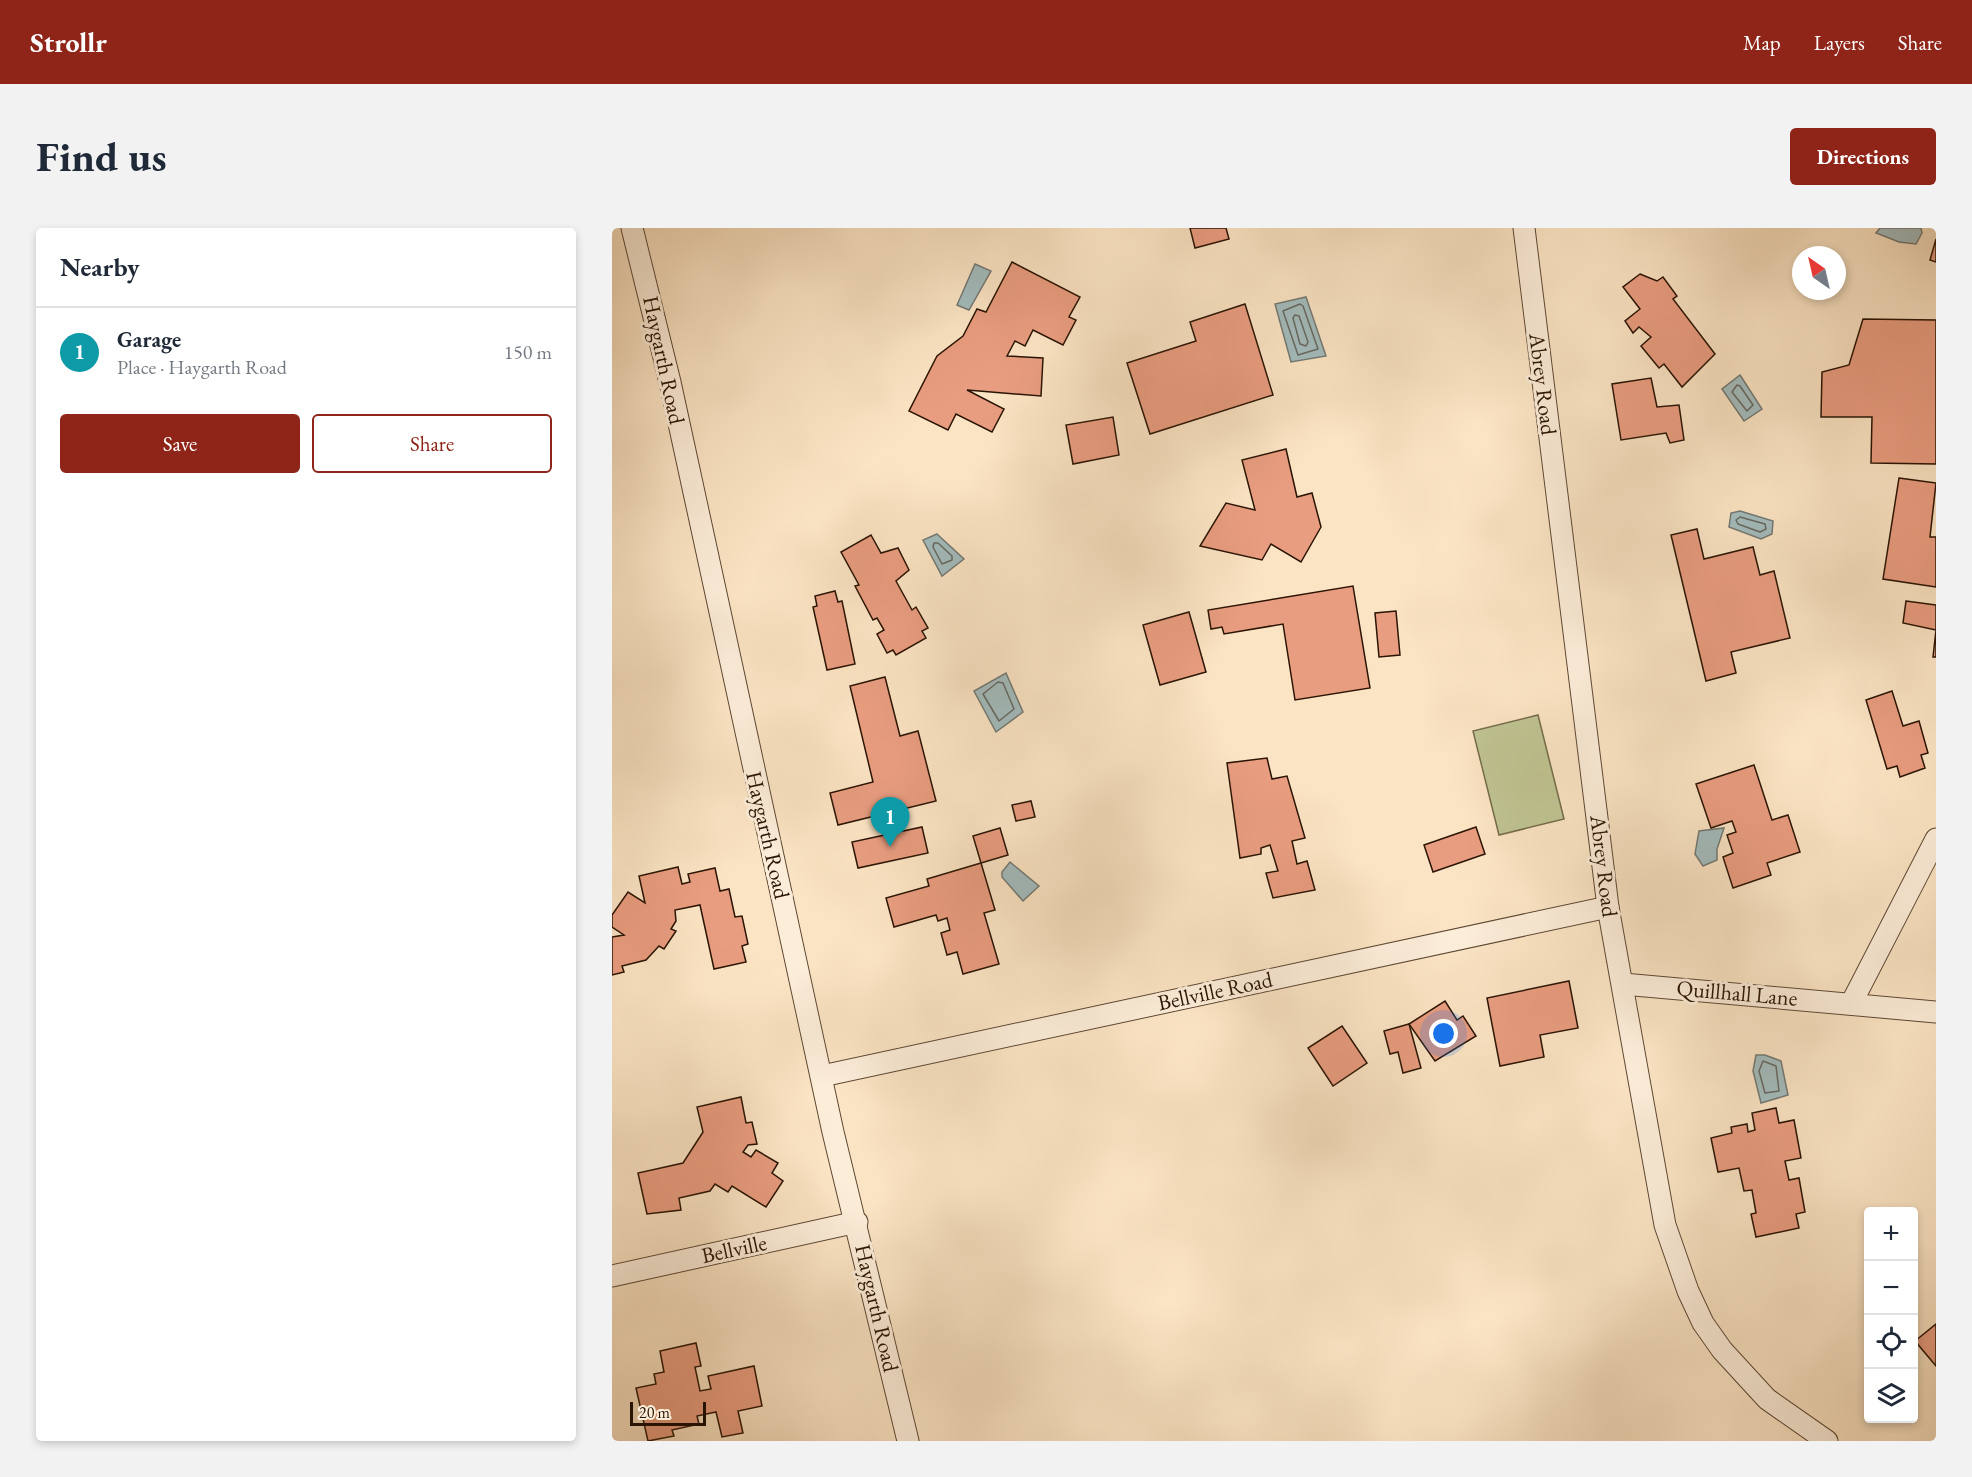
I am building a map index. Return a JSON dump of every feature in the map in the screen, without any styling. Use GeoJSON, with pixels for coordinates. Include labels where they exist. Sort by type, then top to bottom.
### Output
{"type":"FeatureCollection","features":[{"type":"Feature","properties":{"kind":"street","name":"Haygarth Road"},"geometry":{"type":"LineString","coordinates":[[632,228],[667,370],[833,1131],[857,1222],[908,1441]]}},
{"type":"Feature","properties":{"kind":"street","name":"Abrey Road"},"geometry":{"type":"LineString","coordinates":[[1524,228],[1608,907],[1654,1175],[1665,1225],[1679,1272],[1703,1323],[1742,1374],[1767,1399],[1827,1441]]}},
{"type":"Feature","properties":{"kind":"street"},"geometry":{"type":"LineString","coordinates":[[1852,1002],[1936,839]]}},
{"type":"Feature","properties":{"kind":"street","name":"Bellville Road"},"geometry":{"type":"LineString","coordinates":[[822,1076],[1608,907]]}},
{"type":"Feature","properties":{"kind":"street","name":"Quillhall Lane"},"geometry":{"type":"LineString","coordinates":[[1623,984],[1852,1002],[1936,1012]]}},
{"type":"Feature","properties":{"kind":"street","name":"Bellville"},"geometry":{"type":"LineString","coordinates":[[612,1276],[857,1222]]}},
{"type":"Feature","properties":{"kind":"green space"},"geometry":{"type":"Polygon","coordinates":[[[1538,715],[1564,819],[1499,835],[1473,731],[1538,715]]]}},
{"type":"Feature","properties":{"kind":"water"},"geometry":{"type":"Polygon","coordinates":[[[1880,228],[1921,228],[1922,233],[1916,244],[1899,242],[1876,233],[1880,228]]]}},
{"type":"Feature","properties":{"kind":"water"},"geometry":{"type":"Polygon","coordinates":[[[975,264],[991,271],[969,310],[957,305],[975,264]]]}},
{"type":"Feature","properties":{"kind":"water"},"geometry":{"type":"Polygon","coordinates":[[[1306,297],[1326,356],[1291,362],[1275,304],[1306,297]]]}},
{"type":"Feature","properties":{"kind":"water"},"geometry":{"type":"Polygon","coordinates":[[[1740,375],[1762,409],[1744,421],[1722,389],[1740,375]]]}},
{"type":"Feature","properties":{"kind":"water"},"geometry":{"type":"Polygon","coordinates":[[[1740,511],[1773,521],[1772,534],[1761,539],[1729,527],[1731,513],[1740,511]]]}},
{"type":"Feature","properties":{"kind":"water"},"geometry":{"type":"Polygon","coordinates":[[[937,534],[964,559],[942,576],[923,540],[937,534]]]}},
{"type":"Feature","properties":{"kind":"water"},"geometry":{"type":"Polygon","coordinates":[[[1006,673],[1023,712],[996,732],[974,691],[1006,673]]]}},
{"type":"Feature","properties":{"kind":"water"},"geometry":{"type":"Polygon","coordinates":[[[1724,828],[1717,849],[1717,860],[1703,866],[1695,854],[1699,831],[1724,828]]]}},
{"type":"Feature","properties":{"kind":"water"},"geometry":{"type":"Polygon","coordinates":[[[1010,862],[1039,886],[1023,901],[1002,877],[1002,872],[1010,862]]]}},
{"type":"Feature","properties":{"kind":"water"},"geometry":{"type":"Polygon","coordinates":[[[1756,1055],[1765,1055],[1781,1061],[1788,1095],[1761,1103],[1753,1071],[1756,1055]]]}},
{"type":"Feature","properties":{"kind":"building"},"geometry":{"type":"Polygon","coordinates":[[[1190,228],[1226,228],[1229,239],[1195,248],[1190,228]]]}},
{"type":"Feature","properties":{"kind":"building"},"geometry":{"type":"Polygon","coordinates":[[[1936,239],[1936,262],[1930,260],[1936,239]]]}},
{"type":"Feature","properties":{"kind":"building"},"geometry":{"type":"Polygon","coordinates":[[[1012,262],[1080,297],[1069,317],[1076,320],[1063,345],[1033,330],[1025,346],[1015,341],[1007,356],[1043,358],[1041,396],[967,390],[1004,409],[992,432],[956,414],[948,430],[909,411],[937,356],[963,336],[977,309],[986,312],[1012,262]]]}},
{"type":"Feature","properties":{"kind":"building"},"geometry":{"type":"Polygon","coordinates":[[[1640,274],[1657,281],[1663,277],[1677,296],[1673,299],[1715,354],[1682,387],[1664,364],[1659,368],[1641,346],[1651,337],[1639,327],[1633,333],[1625,321],[1640,309],[1623,287],[1640,274]]]}},
{"type":"Feature","properties":{"kind":"building"},"geometry":{"type":"Polygon","coordinates":[[[1245,304],[1273,395],[1150,434],[1127,363],[1196,341],[1190,322],[1245,304]]]}},
{"type":"Feature","properties":{"kind":"building"},"geometry":{"type":"Polygon","coordinates":[[[1863,319],[1936,320],[1936,464],[1871,463],[1872,417],[1821,417],[1822,372],[1849,365],[1863,319]]]}},
{"type":"Feature","properties":{"kind":"building"},"geometry":{"type":"Polygon","coordinates":[[[1651,378],[1657,407],[1679,405],[1684,440],[1670,443],[1666,433],[1621,440],[1612,384],[1651,378]]]}},
{"type":"Feature","properties":{"kind":"building"},"geometry":{"type":"Polygon","coordinates":[[[1113,417],[1119,455],[1073,464],[1066,425],[1113,417]]]}},
{"type":"Feature","properties":{"kind":"building"},"geometry":{"type":"Polygon","coordinates":[[[1286,449],[1297,497],[1312,493],[1321,527],[1301,562],[1271,544],[1262,560],[1200,546],[1226,503],[1255,510],[1242,460],[1286,449]]]}},
{"type":"Feature","properties":{"kind":"building"},"geometry":{"type":"Polygon","coordinates":[[[1899,478],[1936,483],[1930,537],[1936,537],[1936,587],[1883,579],[1899,478]]]}},
{"type":"Feature","properties":{"kind":"building"},"geometry":{"type":"Polygon","coordinates":[[[1697,529],[1704,559],[1753,547],[1760,575],[1774,571],[1790,638],[1731,652],[1736,673],[1706,681],[1671,535],[1697,529]]]}},
{"type":"Feature","properties":{"kind":"building"},"geometry":{"type":"Polygon","coordinates":[[[871,535],[881,553],[898,548],[909,570],[896,581],[912,610],[916,607],[928,628],[922,631],[926,638],[896,655],[893,650],[887,653],[877,634],[884,630],[877,618],[873,620],[855,586],[859,585],[841,552],[871,535]]]}},
{"type":"Feature","properties":{"kind":"building"},"geometry":{"type":"Polygon","coordinates":[[[1353,586],[1370,688],[1295,700],[1283,624],[1224,634],[1222,627],[1211,629],[1208,610],[1353,586]]]}},
{"type":"Feature","properties":{"kind":"building"},"geometry":{"type":"Polygon","coordinates":[[[835,591],[838,602],[842,601],[855,664],[827,670],[813,607],[817,606],[815,596],[835,591]]]}},
{"type":"Feature","properties":{"kind":"building"},"geometry":{"type":"Polygon","coordinates":[[[1906,601],[1936,605],[1936,630],[1903,623],[1906,601]]]}},
{"type":"Feature","properties":{"kind":"building"},"geometry":{"type":"Polygon","coordinates":[[[1396,611],[1400,655],[1379,657],[1375,613],[1396,611]]]}},
{"type":"Feature","properties":{"kind":"building"},"geometry":{"type":"Polygon","coordinates":[[[1189,612],[1206,672],[1160,685],[1143,625],[1189,612]]]}},
{"type":"Feature","properties":{"kind":"building"},"geometry":{"type":"Polygon","coordinates":[[[1936,630],[1936,657],[1933,657],[1936,630]]]}},
{"type":"Feature","properties":{"kind":"building"},"geometry":{"type":"Polygon","coordinates":[[[885,677],[900,736],[918,731],[936,801],[838,825],[830,793],[873,782],[850,686],[885,677]]]}},
{"type":"Feature","properties":{"kind":"building"},"geometry":{"type":"Polygon","coordinates":[[[1892,691],[1903,726],[1919,721],[1928,753],[1921,755],[1925,768],[1900,777],[1897,766],[1887,769],[1866,700],[1892,691]]]}},
{"type":"Feature","properties":{"kind":"building"},"geometry":{"type":"Polygon","coordinates":[[[1267,758],[1272,779],[1287,776],[1305,838],[1292,841],[1297,864],[1307,861],[1315,890],[1273,898],[1266,873],[1278,871],[1270,845],[1261,848],[1261,854],[1240,858],[1227,763],[1267,758]]]}},
{"type":"Feature","properties":{"kind":"building"},"geometry":{"type":"Polygon","coordinates":[[[1754,765],[1772,820],[1788,815],[1800,852],[1767,863],[1771,875],[1733,888],[1723,857],[1733,853],[1727,835],[1736,832],[1732,821],[1711,828],[1696,784],[1754,765]]]}},
{"type":"Feature","properties":{"kind":"building"},"geometry":{"type":"Polygon","coordinates":[[[1031,801],[1035,817],[1016,821],[1012,805],[1031,801]]]}},
{"type":"Feature","properties":{"kind":"building"},"geometry":{"type":"Polygon","coordinates":[[[922,827],[928,853],[858,868],[852,842],[922,827]]]}},
{"type":"Feature","properties":{"kind":"building"},"geometry":{"type":"Polygon","coordinates":[[[1476,827],[1485,854],[1433,872],[1424,845],[1476,827]]]}},
{"type":"Feature","properties":{"kind":"building"},"geometry":{"type":"Polygon","coordinates":[[[1000,828],[1008,855],[981,863],[973,836],[1000,828]]]}},
{"type":"Feature","properties":{"kind":"building"},"geometry":{"type":"Polygon","coordinates":[[[981,863],[995,910],[984,913],[999,964],[963,974],[957,952],[947,955],[941,933],[950,930],[947,918],[938,921],[936,915],[894,927],[886,898],[929,886],[927,879],[981,863]]]}},
{"type":"Feature","properties":{"kind":"building"},"geometry":{"type":"Polygon","coordinates":[[[678,867],[682,884],[690,882],[688,874],[715,868],[720,891],[729,889],[735,917],[742,916],[748,944],[742,946],[746,962],[714,969],[700,905],[675,910],[676,921],[671,929],[676,931],[664,949],[659,946],[646,960],[622,966],[624,972],[612,975],[612,937],[624,935],[612,927],[612,915],[628,892],[645,903],[639,876],[678,867]]]}},
{"type":"Feature","properties":{"kind":"building"},"geometry":{"type":"Polygon","coordinates":[[[1569,981],[1578,1028],[1540,1035],[1544,1057],[1500,1066],[1487,998],[1569,981]]]}},
{"type":"Feature","properties":{"kind":"building"},"geometry":{"type":"Polygon","coordinates":[[[1445,1001],[1457,1020],[1463,1016],[1476,1036],[1435,1061],[1409,1024],[1445,1001]]]}},
{"type":"Feature","properties":{"kind":"building"},"geometry":{"type":"Polygon","coordinates":[[[1409,1024],[1421,1068],[1403,1073],[1398,1052],[1390,1054],[1384,1031],[1409,1024]]]}},
{"type":"Feature","properties":{"kind":"building"},"geometry":{"type":"Polygon","coordinates":[[[1342,1026],[1367,1063],[1333,1086],[1308,1048],[1342,1026]]]}},
{"type":"Feature","properties":{"kind":"building"},"geometry":{"type":"Polygon","coordinates":[[[741,1097],[746,1123],[752,1122],[757,1144],[748,1145],[743,1152],[751,1157],[756,1150],[778,1163],[772,1173],[783,1181],[766,1207],[732,1186],[728,1192],[715,1184],[710,1191],[679,1198],[681,1210],[647,1214],[638,1173],[683,1163],[703,1132],[697,1107],[741,1097]]]}},
{"type":"Feature","properties":{"kind":"building"},"geometry":{"type":"Polygon","coordinates":[[[1776,1108],[1779,1123],[1794,1120],[1801,1158],[1785,1161],[1789,1180],[1799,1178],[1805,1212],[1796,1214],[1799,1228],[1756,1237],[1751,1214],[1756,1213],[1752,1190],[1744,1191],[1739,1168],[1718,1172],[1711,1138],[1732,1133],[1731,1127],[1747,1124],[1748,1132],[1755,1130],[1752,1113],[1776,1108]]]}},
{"type":"Feature","properties":{"kind":"building"},"geometry":{"type":"Polygon","coordinates":[[[1936,1324],[1936,1366],[1918,1345],[1918,1339],[1936,1324]]]}},
{"type":"Feature","properties":{"kind":"building"},"geometry":{"type":"Polygon","coordinates":[[[696,1343],[701,1366],[695,1367],[700,1391],[711,1389],[708,1376],[754,1366],[762,1406],[738,1411],[743,1433],[722,1437],[716,1412],[697,1416],[699,1424],[672,1430],[674,1436],[648,1441],[636,1388],[656,1384],[654,1374],[664,1372],[660,1351],[696,1343]]]}},
{"type":"Feature","properties":{"kind":"place","name":"Garage"},"geometry":{"type":"Point","coordinates":[890,847]}}]}
